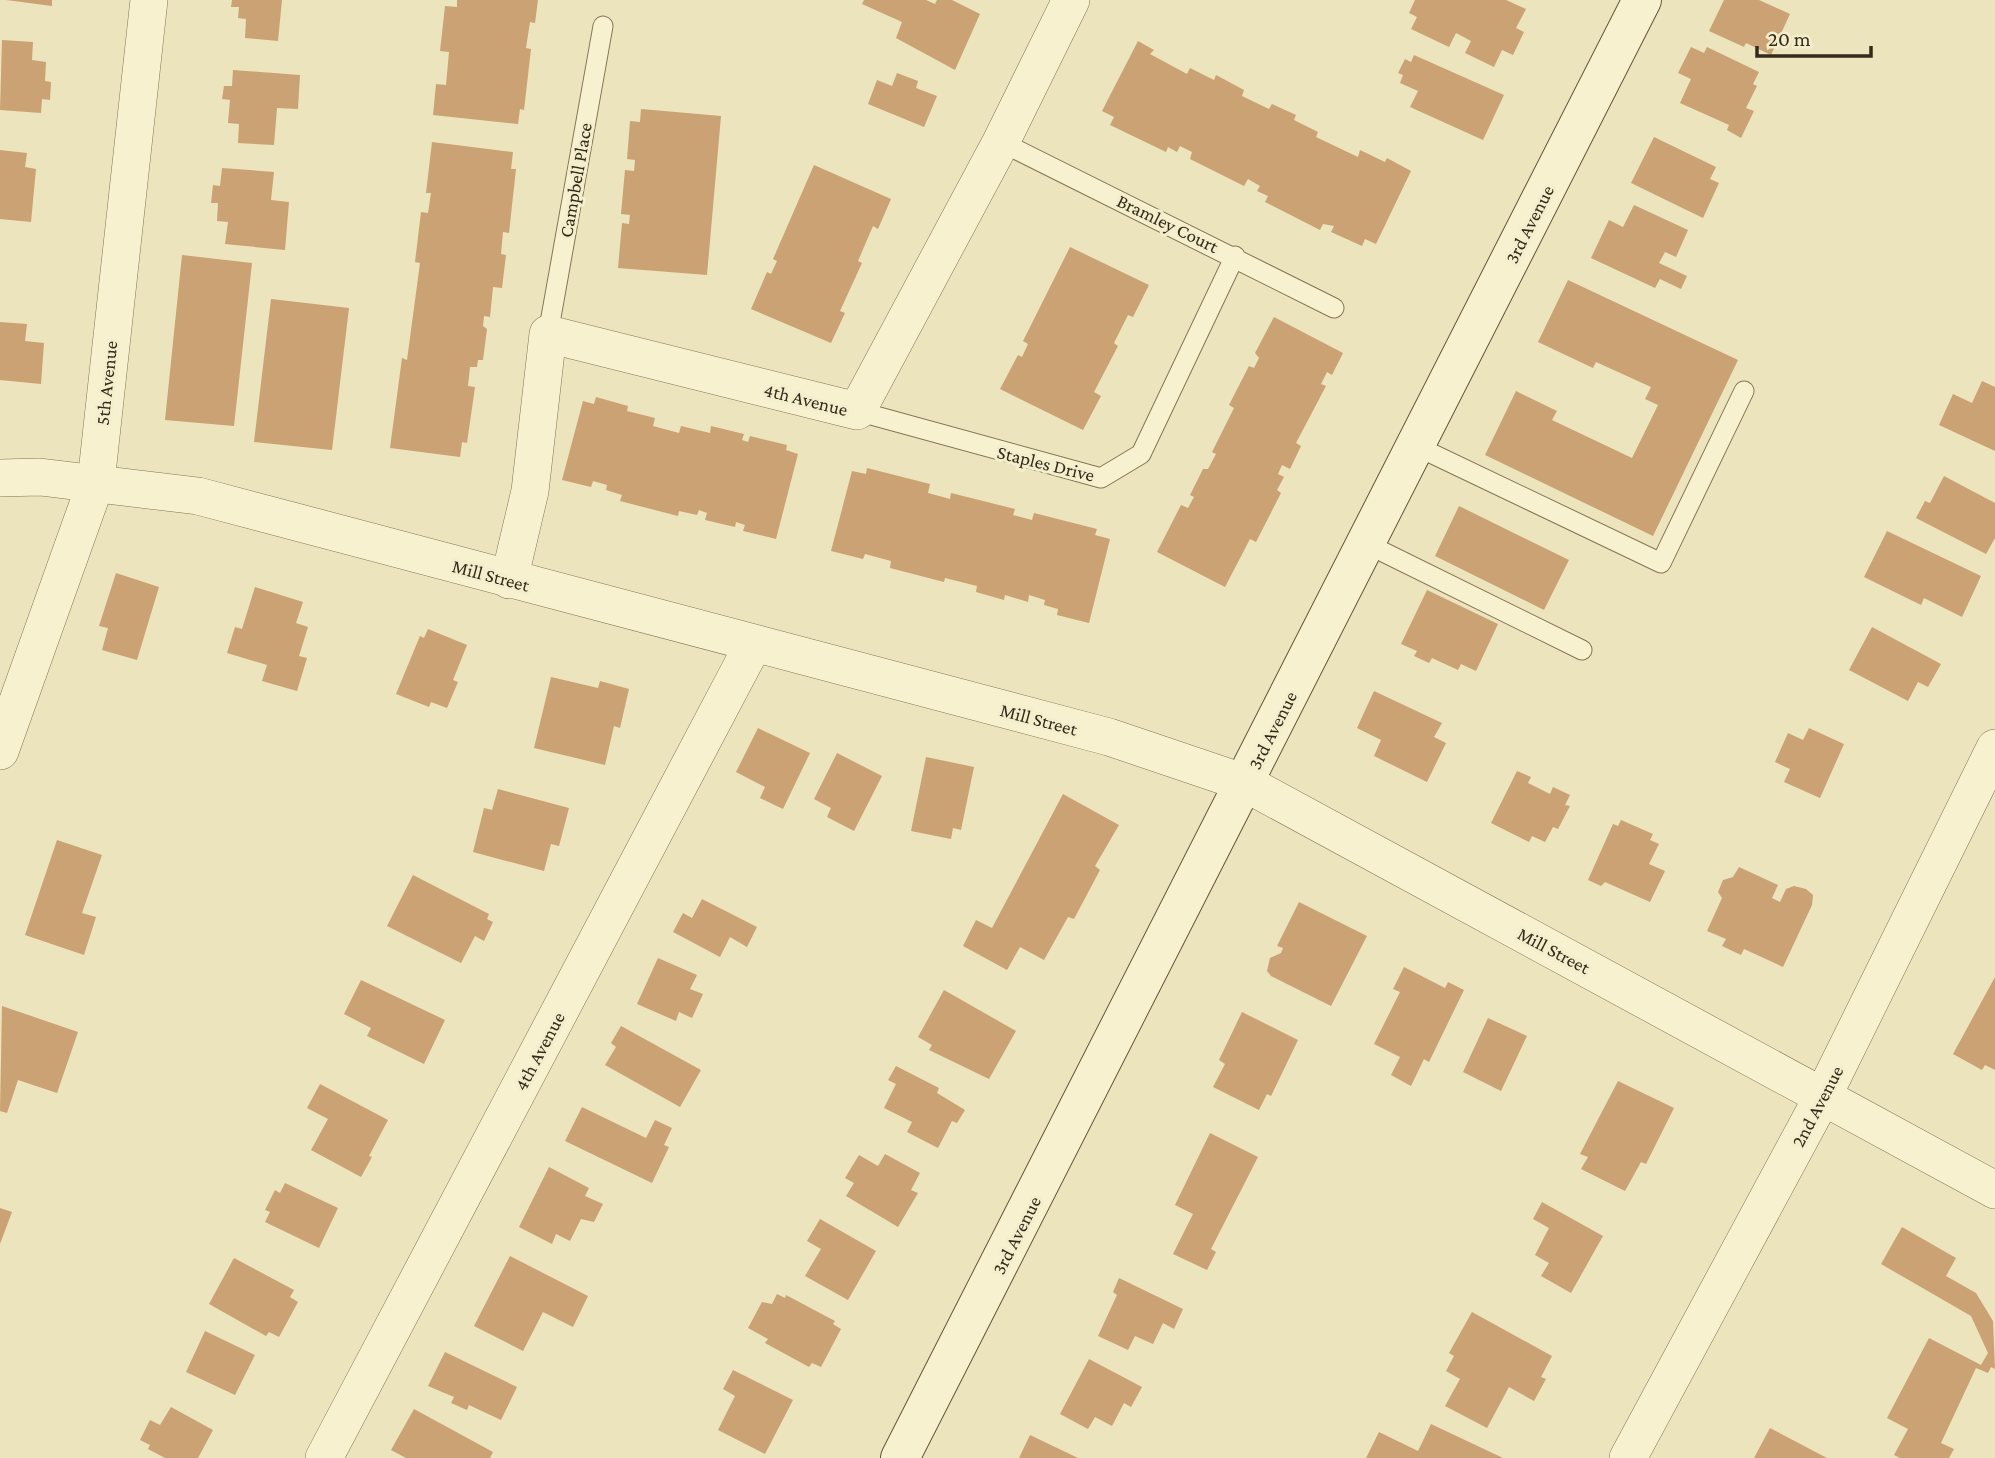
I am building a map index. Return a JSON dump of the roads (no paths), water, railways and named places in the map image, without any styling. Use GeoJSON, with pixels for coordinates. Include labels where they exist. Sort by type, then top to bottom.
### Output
{"type":"FeatureCollection","features":[{"type":"Feature","properties":{"kind":"main road","name":"3rd Avenue"},"geometry":{"type":"LineString","coordinates":[[900,1458],[1642,0]]}},
{"type":"Feature","properties":{"kind":"street","name":"5th Avenue"},"geometry":{"type":"LineString","coordinates":[[0,751],[96,482],[149,0]]}},
{"type":"Feature","properties":{"kind":"street","name":"4th Avenue"},"geometry":{"type":"LineString","coordinates":[[548,334],[857,411],[1001,142],[1071,0]]}},
{"type":"Feature","properties":{"kind":"street"},"geometry":{"type":"LineString","coordinates":[[509,580],[530,491],[548,334]]}},
{"type":"Feature","properties":{"kind":"street","name":"Mill Street"},"geometry":{"type":"LineString","coordinates":[[0,478],[40,477],[96,482],[198,496],[1109,737],[1245,783],[1995,1191]]}},
{"type":"Feature","properties":{"kind":"street","name":"4th Avenue"},"geometry":{"type":"LineString","coordinates":[[324,1458],[754,643]]}},
{"type":"Feature","properties":{"kind":"street","name":"2nd Avenue"},"geometry":{"type":"LineString","coordinates":[[1628,1458],[1823,1096],[1995,748]]}},
{"type":"Feature","properties":{"kind":"lane","name":"Campbell Place"},"geometry":{"type":"LineString","coordinates":[[548,334],[603,26]]}},
{"type":"Feature","properties":{"kind":"lane","name":"Bramley Court"},"geometry":{"type":"LineString","coordinates":[[1001,142],[1235,256],[1334,308]]}},
{"type":"Feature","properties":{"kind":"lane","name":"Staples Drive"},"geometry":{"type":"LineString","coordinates":[[857,411],[1101,478],[1141,454],[1235,256]]}},
{"type":"Feature","properties":{"kind":"lane"},"geometry":{"type":"LineString","coordinates":[[1416,446],[1661,563],[1744,391]]}},
{"type":"Feature","properties":{"kind":"lane"},"geometry":{"type":"LineString","coordinates":[[1367,544],[1582,650]]}}]}
